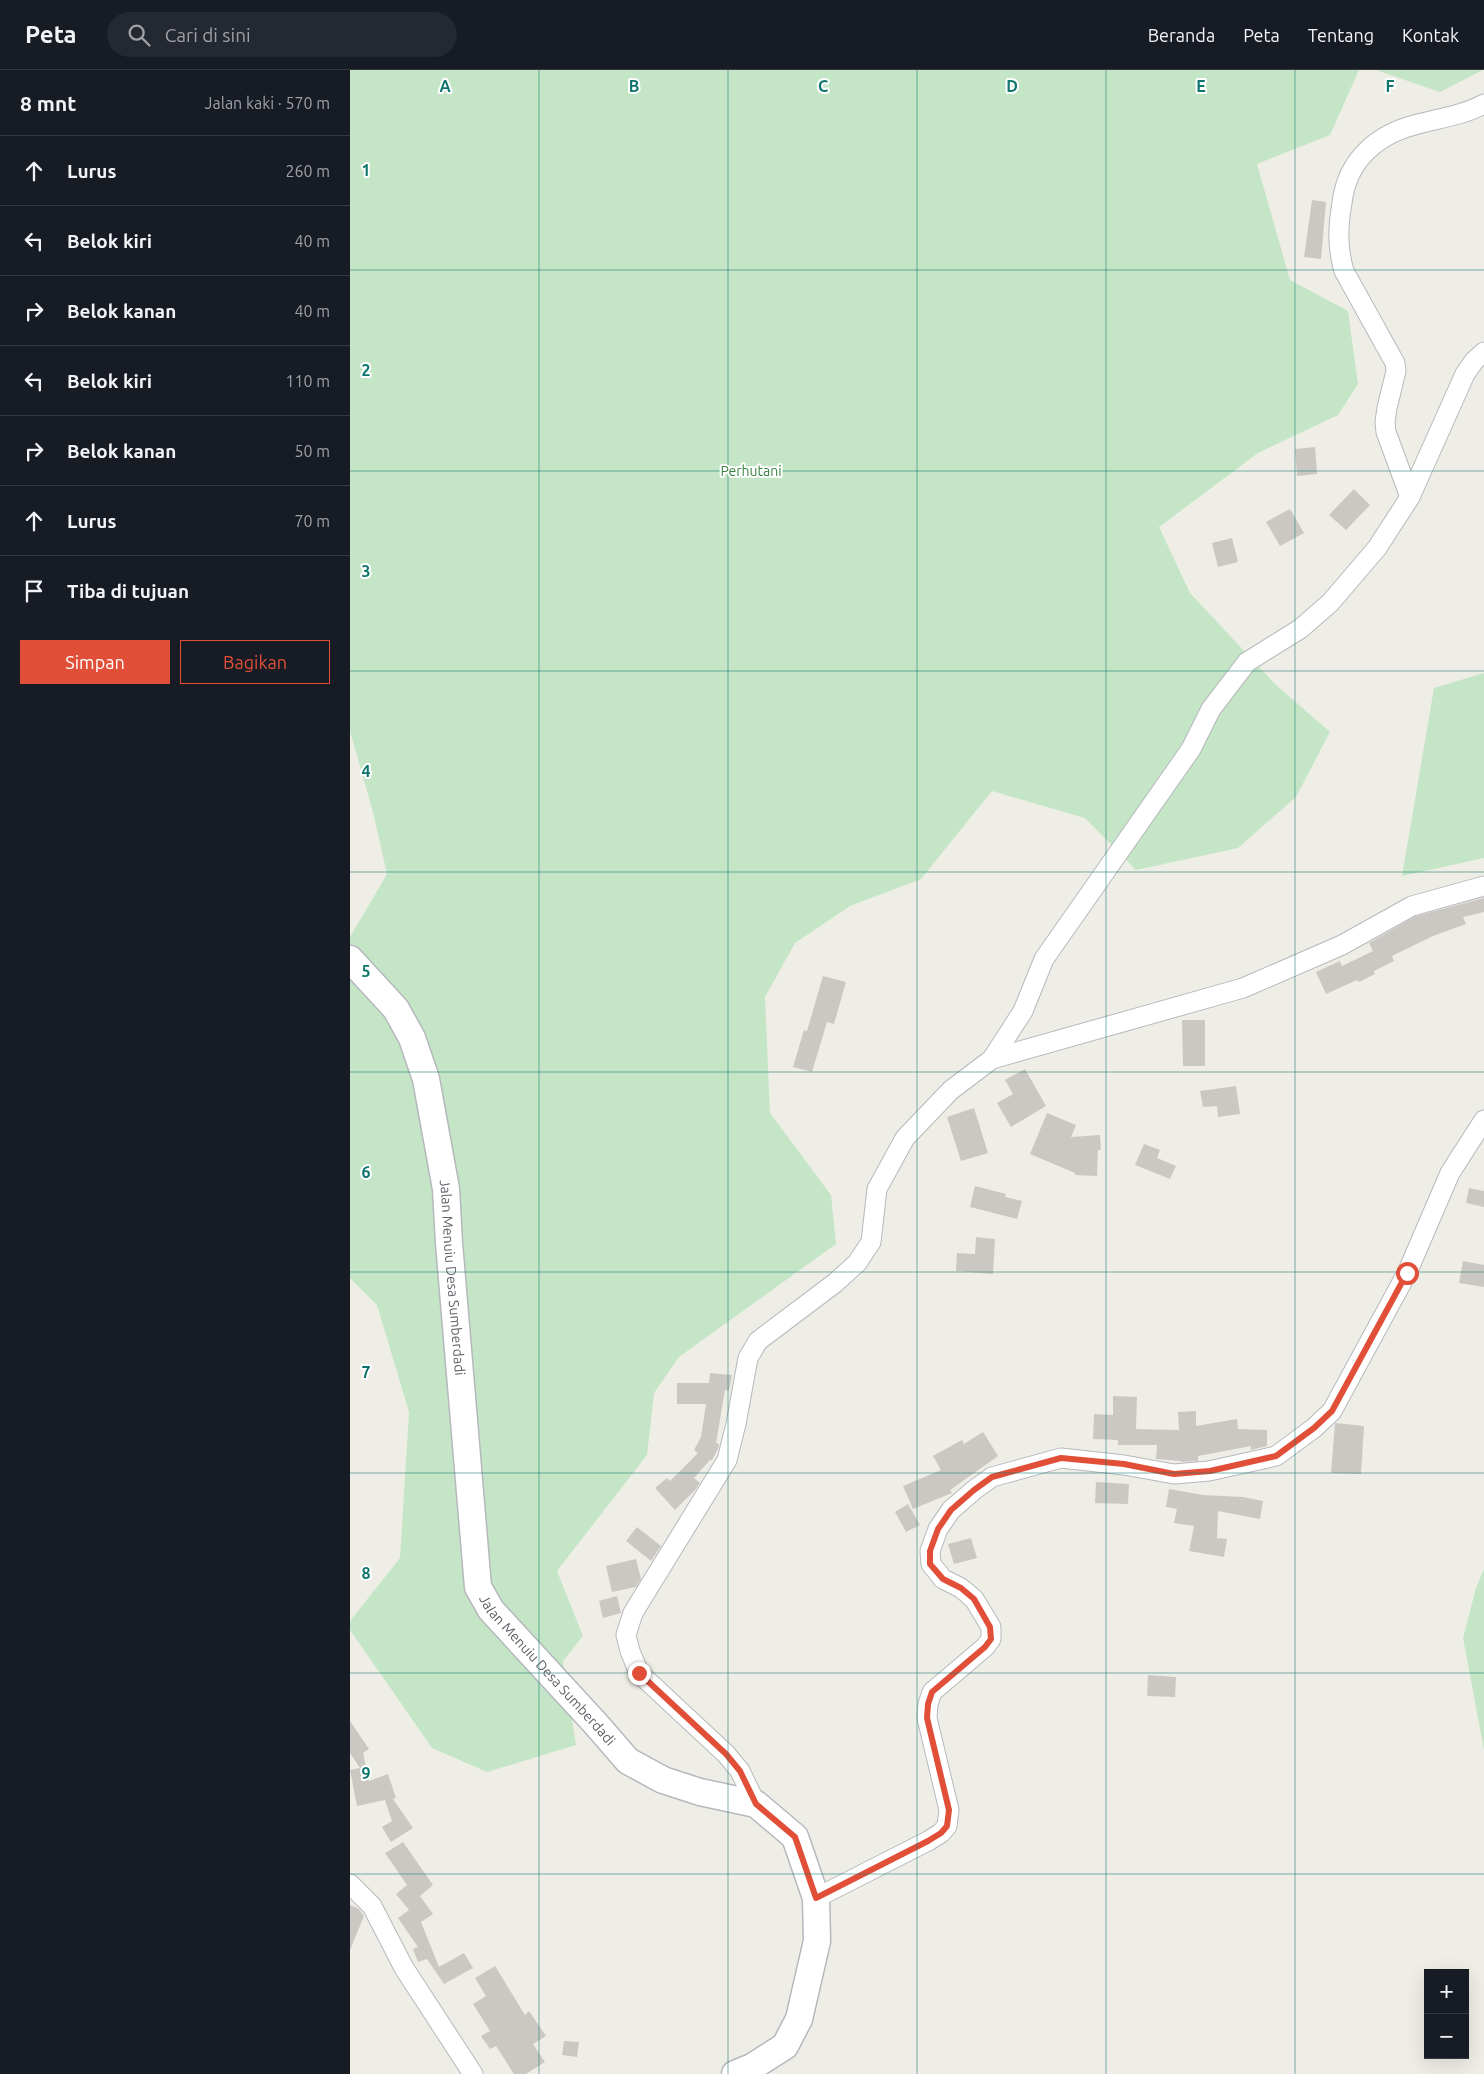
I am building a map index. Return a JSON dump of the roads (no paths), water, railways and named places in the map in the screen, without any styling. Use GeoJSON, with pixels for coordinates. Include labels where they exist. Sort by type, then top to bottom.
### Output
{"type":"FeatureCollection","features":[{"type":"Feature","properties":{"kind":"street"},"geometry":{"type":"LineString","coordinates":[[1410,498],[1388,438],[1385,422],[1396,371],[1395,363],[1344,270],[1341,259],[1338,229],[1343,190],[1356,161],[1387,136],[1416,124],[1459,114],[1484,104]]}},
{"type":"Feature","properties":{"kind":"street"},"geometry":{"type":"LineString","coordinates":[[756,1804],[740,1771],[726,1754],[639,1673],[626,1635],[632,1613],[727,1460],[736,1424],[748,1358],[758,1341],[835,1283],[857,1263],[871,1242],[877,1189],[905,1138],[951,1090],[992,1059],[1023,1011],[1044,959],[1191,749],[1211,709],[1247,662],[1300,629],[1330,603],[1377,548],[1410,498],[1465,374],[1474,361],[1484,352]]}},
{"type":"Feature","properties":{"kind":"street"},"geometry":{"type":"LineString","coordinates":[[992,1059],[1243,988],[1342,945],[1412,906],[1484,886]]}},
{"type":"Feature","properties":{"kind":"street","name":"Jalan Menuiu Desa Sumberdadi"},"geometry":{"type":"LineString","coordinates":[[350,959],[396,1009],[412,1038],[426,1079],[446,1189],[448,1243],[478,1587],[491,1610],[628,1761],[664,1780],[700,1792],[756,1804],[795,1837],[816,1898],[817,1941],[799,2019],[785,2046],[752,2067],[735,2074]]}},
{"type":"Feature","properties":{"kind":"street"},"geometry":{"type":"LineString","coordinates":[[816,1898],[928,1841],[941,1833],[947,1826],[949,1810],[927,1718],[928,1704],[932,1692],[985,1647],[991,1639],[990,1627],[974,1599],[961,1588],[943,1579],[930,1564],[932,1544],[938,1529],[951,1510],[992,1477],[1061,1458],[1124,1464],[1174,1474],[1210,1471],[1276,1456],[1314,1428],[1332,1411],[1407,1273],[1450,1173],[1484,1120]]}},
{"type":"Feature","properties":{"kind":"street"},"geometry":{"type":"LineString","coordinates":[[350,1884],[372,1906],[404,1968],[469,2073]]}},
{"type":"Feature","properties":{"kind":"park label","name":"Perhutani"},"geometry":{"type":"Point","coordinates":[751,471]}}]}
